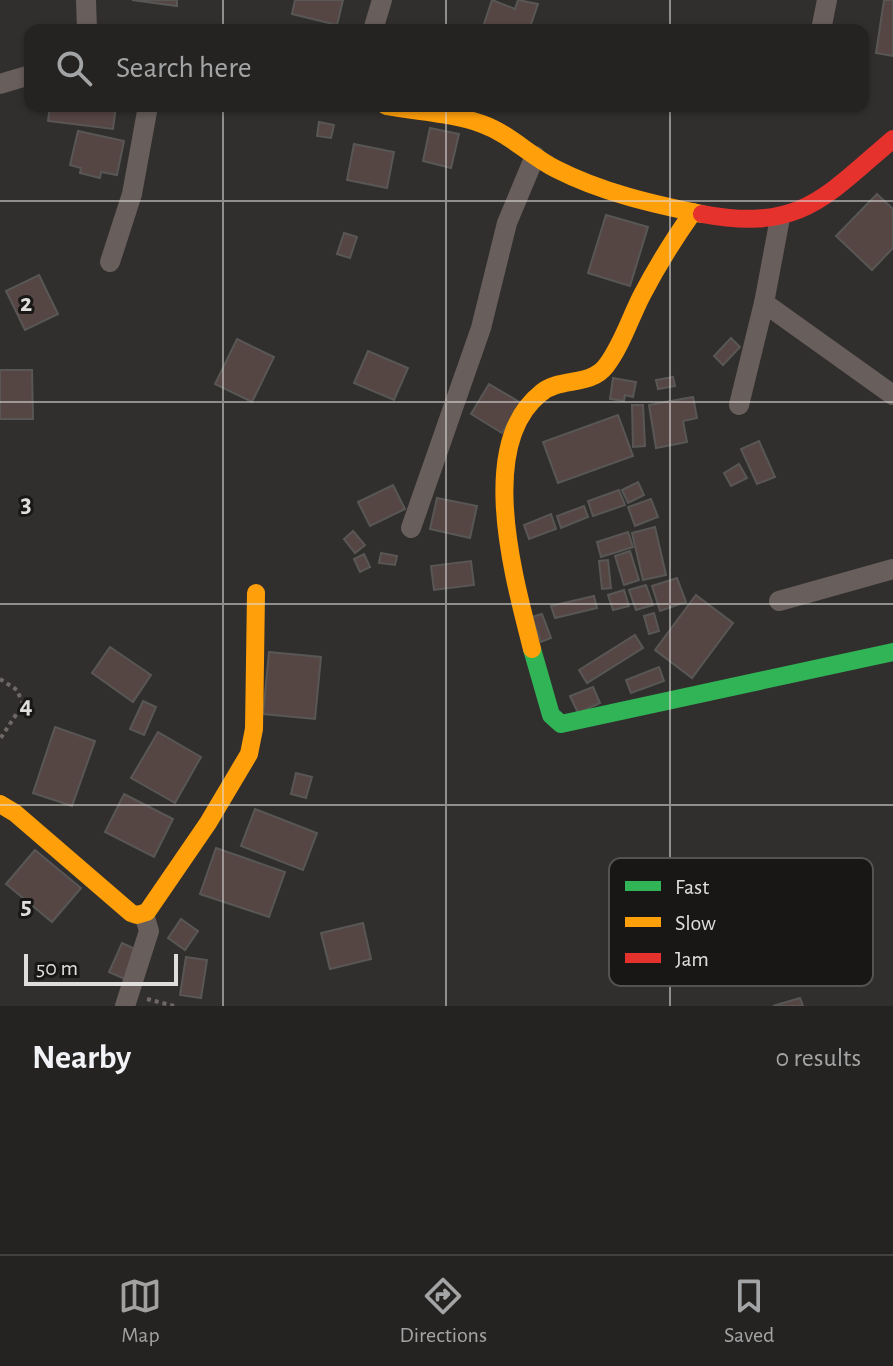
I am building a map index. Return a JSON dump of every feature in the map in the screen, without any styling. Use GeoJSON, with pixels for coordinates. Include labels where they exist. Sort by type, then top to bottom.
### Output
{"type":"FeatureCollection","features":[{"type":"Feature","properties":{"kind":"street"},"geometry":{"type":"LineString","coordinates":[[86,0],[87,24]]}},
{"type":"Feature","properties":{"kind":"street"},"geometry":{"type":"LineString","coordinates":[[375,24],[382,0]]}},
{"type":"Feature","properties":{"kind":"street"},"geometry":{"type":"LineString","coordinates":[[822,24],[827,0]]}},
{"type":"Feature","properties":{"kind":"street"},"geometry":{"type":"LineString","coordinates":[[0,84],[24,77]]}},
{"type":"Feature","properties":{"kind":"street"},"geometry":{"type":"LineString","coordinates":[[110,262],[132,194],[147,112]]}},
{"type":"Feature","properties":{"kind":"street"},"geometry":{"type":"LineString","coordinates":[[419,112],[480,123],[511,137],[554,168],[591,185],[693,212],[763,220],[797,212],[826,194],[893,139]]}},
{"type":"Feature","properties":{"kind":"street"},"geometry":{"type":"LineString","coordinates":[[411,528],[481,328],[507,223],[535,156]]}},
{"type":"Feature","properties":{"kind":"street"},"geometry":{"type":"LineString","coordinates":[[693,212],[647,284],[607,366],[600,375],[591,379],[557,382],[541,391],[529,405],[508,450],[502,495],[504,521],[525,626],[551,715],[561,724],[893,652]]}},
{"type":"Feature","properties":{"kind":"street"},"geometry":{"type":"LineString","coordinates":[[739,405],[764,303],[780,218]]}},
{"type":"Feature","properties":{"kind":"street"},"geometry":{"type":"LineString","coordinates":[[764,303],[893,395]]}},
{"type":"Feature","properties":{"kind":"street"},"geometry":{"type":"LineString","coordinates":[[779,601],[893,569]]}},
{"type":"Feature","properties":{"kind":"street"},"geometry":{"type":"LineString","coordinates":[[0,804],[15,813],[131,913],[144,914],[200,834],[249,754],[254,729],[256,593]]}},
{"type":"Feature","properties":{"kind":"street"},"geometry":{"type":"LineString","coordinates":[[138,1002],[149,931],[144,914]]}},
{"type":"Feature","properties":{"kind":"path"},"geometry":{"type":"LineString","coordinates":[[0,679],[17,690],[23,704],[0,739]]}},
{"type":"Feature","properties":{"kind":"path"},"geometry":{"type":"LineString","coordinates":[[138,1002],[174,1006]]}},
{"type":"Feature","properties":{"kind":"building"},"geometry":{"type":"Polygon","coordinates":[[[132,0],[177,0],[177,6],[132,0]]]}},
{"type":"Feature","properties":{"kind":"building"},"geometry":{"type":"Polygon","coordinates":[[[295,0],[343,0],[337,24],[292,14],[295,0]]]}},
{"type":"Feature","properties":{"kind":"building"},"geometry":{"type":"Polygon","coordinates":[[[492,0],[515,9],[518,0],[538,4],[531,24],[484,24],[492,0]]]}},
{"type":"Feature","properties":{"kind":"building"},"geometry":{"type":"Polygon","coordinates":[[[884,0],[893,0],[893,56],[876,53],[884,0]]]}},
{"type":"Feature","properties":{"kind":"building"},"geometry":{"type":"Polygon","coordinates":[[[49,112],[115,112],[113,129],[48,121],[49,112]]]}},
{"type":"Feature","properties":{"kind":"building"},"geometry":{"type":"Polygon","coordinates":[[[319,122],[334,125],[331,138],[317,136],[319,122]]]}},
{"type":"Feature","properties":{"kind":"building"},"geometry":{"type":"Polygon","coordinates":[[[430,128],[459,134],[451,168],[423,161],[430,128]]]}},
{"type":"Feature","properties":{"kind":"building"},"geometry":{"type":"Polygon","coordinates":[[[78,131],[124,141],[117,175],[101,172],[100,178],[80,173],[81,168],[70,165],[78,131]]]}},
{"type":"Feature","properties":{"kind":"building"},"geometry":{"type":"Polygon","coordinates":[[[354,144],[394,152],[387,188],[347,180],[354,144]]]}},
{"type":"Feature","properties":{"kind":"building"},"geometry":{"type":"Polygon","coordinates":[[[877,194],[893,209],[893,248],[872,270],[836,236],[877,194]]]}},
{"type":"Feature","properties":{"kind":"building"},"geometry":{"type":"Polygon","coordinates":[[[606,215],[648,227],[630,286],[588,273],[606,215]]]}},
{"type":"Feature","properties":{"kind":"building"},"geometry":{"type":"Polygon","coordinates":[[[344,233],[357,237],[350,258],[337,254],[344,233]]]}},
{"type":"Feature","properties":{"kind":"building"},"geometry":{"type":"Polygon","coordinates":[[[39,275],[58,314],[25,330],[6,291],[39,275]]]}},
{"type":"Feature","properties":{"kind":"building"},"geometry":{"type":"Polygon","coordinates":[[[731,338],[740,347],[723,365],[714,356],[731,338]]]}},
{"type":"Feature","properties":{"kind":"building"},"geometry":{"type":"Polygon","coordinates":[[[237,339],[274,357],[252,402],[215,384],[237,339]]]}},
{"type":"Feature","properties":{"kind":"building"},"geometry":{"type":"Polygon","coordinates":[[[368,351],[408,368],[394,400],[354,383],[368,351]]]}},
{"type":"Feature","properties":{"kind":"building"},"geometry":{"type":"Polygon","coordinates":[[[0,370],[32,370],[33,419],[0,419],[0,370]]]}},
{"type":"Feature","properties":{"kind":"building"},"geometry":{"type":"Polygon","coordinates":[[[673,377],[675,386],[658,389],[656,380],[673,377]]]}},
{"type":"Feature","properties":{"kind":"building"},"geometry":{"type":"Polygon","coordinates":[[[613,378],[636,382],[633,397],[625,395],[624,401],[610,399],[613,378]]]}},
{"type":"Feature","properties":{"kind":"building"},"geometry":{"type":"Polygon","coordinates":[[[489,384],[521,403],[502,433],[471,414],[489,384]]]}},
{"type":"Feature","properties":{"kind":"building"},"geometry":{"type":"Polygon","coordinates":[[[693,397],[697,418],[683,421],[687,442],[656,448],[649,405],[693,397]]]}},
{"type":"Feature","properties":{"kind":"building"},"geometry":{"type":"Polygon","coordinates":[[[632,405],[643,405],[645,446],[633,447],[632,405]]]}},
{"type":"Feature","properties":{"kind":"building"},"geometry":{"type":"Polygon","coordinates":[[[618,415],[633,456],[558,483],[543,442],[618,415]]]}},
{"type":"Feature","properties":{"kind":"building"},"geometry":{"type":"Polygon","coordinates":[[[759,441],[775,477],[757,484],[741,449],[759,441]]]}},
{"type":"Feature","properties":{"kind":"building"},"geometry":{"type":"Polygon","coordinates":[[[739,464],[747,478],[731,486],[724,473],[739,464]]]}},
{"type":"Feature","properties":{"kind":"building"},"geometry":{"type":"Polygon","coordinates":[[[638,482],[644,495],[628,503],[622,490],[638,482]]]}},
{"type":"Feature","properties":{"kind":"building"},"geometry":{"type":"Polygon","coordinates":[[[393,485],[405,509],[370,526],[358,502],[393,485]]]}},
{"type":"Feature","properties":{"kind":"building"},"geometry":{"type":"Polygon","coordinates":[[[619,490],[625,505],[593,516],[588,501],[619,490]]]}},
{"type":"Feature","properties":{"kind":"building"},"geometry":{"type":"Polygon","coordinates":[[[437,498],[477,506],[470,538],[430,529],[437,498]]]}},
{"type":"Feature","properties":{"kind":"building"},"geometry":{"type":"Polygon","coordinates":[[[651,499],[658,517],[635,526],[628,507],[651,499]]]}},
{"type":"Feature","properties":{"kind":"building"},"geometry":{"type":"Polygon","coordinates":[[[584,506],[588,517],[561,528],[557,516],[584,506]]]}},
{"type":"Feature","properties":{"kind":"building"},"geometry":{"type":"Polygon","coordinates":[[[551,514],[556,529],[529,539],[524,525],[551,514]]]}},
{"type":"Feature","properties":{"kind":"building"},"geometry":{"type":"Polygon","coordinates":[[[655,527],[666,575],[643,580],[632,533],[655,527]]]}},
{"type":"Feature","properties":{"kind":"building"},"geometry":{"type":"Polygon","coordinates":[[[353,531],[365,545],[355,553],[344,539],[353,531]]]}},
{"type":"Feature","properties":{"kind":"building"},"geometry":{"type":"Polygon","coordinates":[[[628,532],[633,547],[601,557],[597,542],[628,532]]]}},
{"type":"Feature","properties":{"kind":"building"},"geometry":{"type":"Polygon","coordinates":[[[630,551],[639,580],[624,585],[615,556],[630,551]]]}},
{"type":"Feature","properties":{"kind":"building"},"geometry":{"type":"Polygon","coordinates":[[[381,553],[397,556],[395,565],[379,563],[381,553]]]}},
{"type":"Feature","properties":{"kind":"building"},"geometry":{"type":"Polygon","coordinates":[[[364,554],[370,567],[360,572],[354,559],[364,554]]]}},
{"type":"Feature","properties":{"kind":"building"},"geometry":{"type":"Polygon","coordinates":[[[608,560],[611,588],[602,589],[599,561],[608,560]]]}},
{"type":"Feature","properties":{"kind":"building"},"geometry":{"type":"Polygon","coordinates":[[[471,561],[474,585],[434,590],[431,566],[471,561]]]}},
{"type":"Feature","properties":{"kind":"building"},"geometry":{"type":"Polygon","coordinates":[[[677,578],[686,602],[660,611],[652,586],[677,578]]]}},
{"type":"Feature","properties":{"kind":"building"},"geometry":{"type":"Polygon","coordinates":[[[646,585],[653,605],[636,610],[629,590],[646,585]]]}},
{"type":"Feature","properties":{"kind":"building"},"geometry":{"type":"Polygon","coordinates":[[[624,590],[629,606],[613,610],[608,595],[624,590]]]}},
{"type":"Feature","properties":{"kind":"building"},"geometry":{"type":"Polygon","coordinates":[[[696,595],[733,623],[692,678],[655,650],[696,595]]]}},
{"type":"Feature","properties":{"kind":"building"},"geometry":{"type":"Polygon","coordinates":[[[594,596],[597,608],[555,618],[551,606],[594,596]]]}},
{"type":"Feature","properties":{"kind":"building"},"geometry":{"type":"Polygon","coordinates":[[[654,613],[659,631],[649,634],[644,616],[654,613]]]}},
{"type":"Feature","properties":{"kind":"building"},"geometry":{"type":"Polygon","coordinates":[[[542,614],[551,638],[541,642],[532,617],[542,614]]]}},
{"type":"Feature","properties":{"kind":"building"},"geometry":{"type":"Polygon","coordinates":[[[635,635],[643,648],[587,683],[579,670],[635,635]]]}},
{"type":"Feature","properties":{"kind":"building"},"geometry":{"type":"Polygon","coordinates":[[[110,647],[151,675],[133,702],[92,673],[110,647]]]}},
{"type":"Feature","properties":{"kind":"building"},"geometry":{"type":"Polygon","coordinates":[[[269,652],[321,657],[315,719],[263,714],[269,652]]]}},
{"type":"Feature","properties":{"kind":"building"},"geometry":{"type":"Polygon","coordinates":[[[659,667],[664,681],[631,693],[626,680],[659,667]]]}},
{"type":"Feature","properties":{"kind":"building"},"geometry":{"type":"Polygon","coordinates":[[[593,687],[600,703],[578,713],[570,696],[593,687]]]}},
{"type":"Feature","properties":{"kind":"building"},"geometry":{"type":"Polygon","coordinates":[[[143,701],[156,707],[144,735],[130,729],[143,701]]]}},
{"type":"Feature","properties":{"kind":"building"},"geometry":{"type":"Polygon","coordinates":[[[55,727],[95,741],[72,806],[33,793],[55,727]]]}},
{"type":"Feature","properties":{"kind":"building"},"geometry":{"type":"Polygon","coordinates":[[[158,732],[201,757],[175,803],[131,778],[158,732]]]}},
{"type":"Feature","properties":{"kind":"building"},"geometry":{"type":"Polygon","coordinates":[[[296,773],[312,777],[306,798],[291,794],[296,773]]]}},
{"type":"Feature","properties":{"kind":"building"},"geometry":{"type":"Polygon","coordinates":[[[124,794],[173,819],[154,857],[105,832],[124,794]]]}},
{"type":"Feature","properties":{"kind":"building"},"geometry":{"type":"Polygon","coordinates":[[[255,809],[317,833],[303,870],[241,846],[255,809]]]}},
{"type":"Feature","properties":{"kind":"building"},"geometry":{"type":"Polygon","coordinates":[[[216,848],[285,872],[269,917],[200,894],[216,848]]]}},
{"type":"Feature","properties":{"kind":"building"},"geometry":{"type":"Polygon","coordinates":[[[35,850],[81,888],[52,922],[6,884],[35,850]]]}},
{"type":"Feature","properties":{"kind":"building"},"geometry":{"type":"Polygon","coordinates":[[[181,919],[198,931],[185,950],[168,938],[181,919]]]}},
{"type":"Feature","properties":{"kind":"building"},"geometry":{"type":"Polygon","coordinates":[[[363,923],[371,959],[330,969],[321,933],[363,923]]]}},
{"type":"Feature","properties":{"kind":"building"},"geometry":{"type":"Polygon","coordinates":[[[122,943],[139,951],[127,980],[109,972],[122,943]]]}},
{"type":"Feature","properties":{"kind":"building"},"geometry":{"type":"Polygon","coordinates":[[[186,957],[207,960],[201,998],[180,995],[186,957]]]}},
{"type":"Feature","properties":{"kind":"building"},"geometry":{"type":"Polygon","coordinates":[[[800,998],[803,1006],[773,1006],[800,998]]]}},
{"type":"Feature","properties":{"kind":"traffic: fast"},"geometry":{"type":"LineString","coordinates":[[532,649],[551,715],[561,724],[893,652]]}},
{"type":"Feature","properties":{"kind":"traffic: slow"},"geometry":{"type":"LineString","coordinates":[[427,112],[482,124],[502,133],[547,164],[591,184],[702,214]]}},
{"type":"Feature","properties":{"kind":"traffic: slow"},"geometry":{"type":"LineString","coordinates":[[532,649],[517,588],[505,515],[509,445],[521,416],[541,393],[557,385],[592,377],[606,366],[672,242],[693,212]]}},
{"type":"Feature","properties":{"kind":"traffic: slow"},"geometry":{"type":"LineString","coordinates":[[0,804],[15,813],[131,913],[147,912],[208,823],[249,754],[254,729],[256,593]]}},
{"type":"Feature","properties":{"kind":"traffic: jam"},"geometry":{"type":"LineString","coordinates":[[702,214],[736,218],[787,214],[828,193],[893,139]]}}]}
